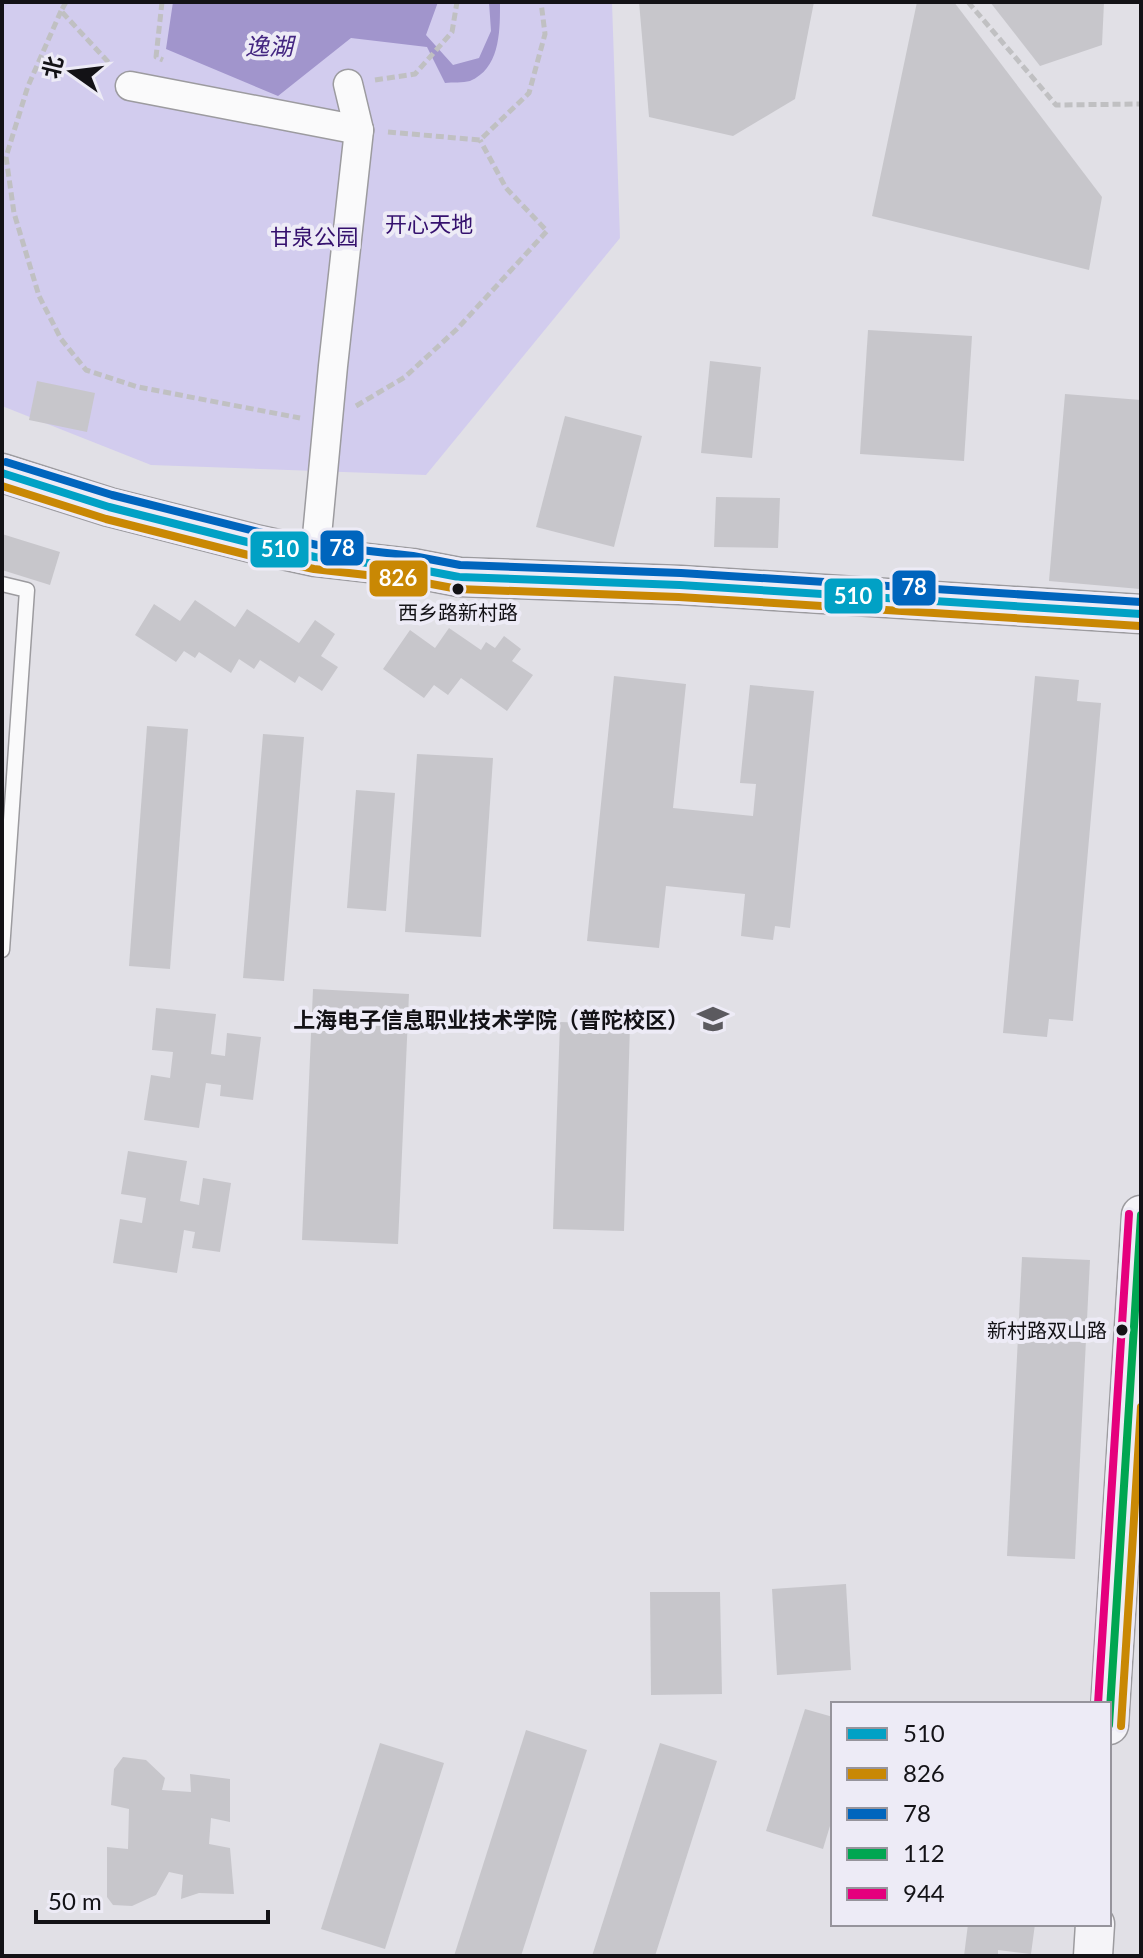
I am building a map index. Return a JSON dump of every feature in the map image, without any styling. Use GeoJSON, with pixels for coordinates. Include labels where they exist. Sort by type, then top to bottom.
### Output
{"type":"FeatureCollection","features":[{"type":"Feature","properties":{"kind":"street"},"geometry":{"type":"LineString","coordinates":[[315,557],[359,130],[348,84]]}},
{"type":"Feature","properties":{"kind":"street"},"geometry":{"type":"LineString","coordinates":[[130,86],[359,130]]}},
{"type":"Feature","properties":{"kind":"street"},"geometry":{"type":"LineString","coordinates":[[2,473],[109,507],[315,557],[412,568],[459,577],[680,585],[1141,614]]}},
{"type":"Feature","properties":{"kind":"street"},"geometry":{"type":"LineString","coordinates":[[1110,1702],[1141,1215]]}},
{"type":"Feature","properties":{"kind":"street"},"geometry":{"type":"LineString","coordinates":[[1093,1956],[1095,1926]]}},
{"type":"Feature","properties":{"kind":"lane"},"geometry":{"type":"LineString","coordinates":[[2,584],[27,590],[2,950]]}},
{"type":"Feature","properties":{"kind":"path"},"geometry":{"type":"LineString","coordinates":[[66,2],[28,86],[6,157],[14,213],[39,296],[61,339],[86,370],[138,387],[327,423],[405,377],[457,329],[547,231],[506,188],[480,140]]}},
{"type":"Feature","properties":{"kind":"path"},"geometry":{"type":"LineString","coordinates":[[348,84],[415,74],[452,32],[457,2]]}},
{"type":"Feature","properties":{"kind":"path"},"geometry":{"type":"LineString","coordinates":[[359,130],[480,140],[529,93],[545,34],[541,2]]}},
{"type":"Feature","properties":{"kind":"path"},"geometry":{"type":"LineString","coordinates":[[968,2],[1056,105],[1141,104]]}},
{"type":"Feature","properties":{"kind":"path"},"geometry":{"type":"LineString","coordinates":[[61,11],[130,86]]}},
{"type":"Feature","properties":{"kind":"green space","name":"甘泉公园"},"geometry":{"type":"Polygon","coordinates":[[[2,2],[612,2],[620,238],[426,475],[151,465],[2,406],[2,2]]]}},
{"type":"Feature","properties":{"kind":"water","name":"逸湖"},"geometry":{"type":"Polygon","coordinates":[[[173,2],[438,2],[426,35],[453,65],[479,58],[491,31],[489,2],[500,2],[500,24],[497,47],[488,67],[470,81],[445,83],[427,47],[351,38],[278,96],[166,49],[173,2]]]}},
{"type":"Feature","properties":{"kind":"building"},"geometry":{"type":"Polygon","coordinates":[[[639,2],[814,2],[795,99],[733,136],[649,117],[639,2]]]}},
{"type":"Feature","properties":{"kind":"building"},"geometry":{"type":"Polygon","coordinates":[[[917,2],[954,2],[1102,197],[1089,270],[872,216],[917,2]]]}},
{"type":"Feature","properties":{"kind":"building"},"geometry":{"type":"Polygon","coordinates":[[[990,2],[1104,2],[1102,45],[1040,66],[990,2]]]}},
{"type":"Feature","properties":{"kind":"building"},"geometry":{"type":"Polygon","coordinates":[[[868,330],[972,336],[964,461],[860,454],[868,330]]]}},
{"type":"Feature","properties":{"kind":"building"},"geometry":{"type":"Polygon","coordinates":[[[710,361],[761,367],[752,458],[701,453],[710,361]]]}},
{"type":"Feature","properties":{"kind":"building"},"geometry":{"type":"Polygon","coordinates":[[[37,381],[95,393],[87,432],[29,420],[37,381]]]}},
{"type":"Feature","properties":{"kind":"building"},"geometry":{"type":"Polygon","coordinates":[[[1065,394],[1141,400],[1140,589],[1049,581],[1065,394]]]}},
{"type":"Feature","properties":{"kind":"building"},"geometry":{"type":"Polygon","coordinates":[[[565,416],[642,436],[614,547],[536,527],[565,416]]]}},
{"type":"Feature","properties":{"kind":"building"},"geometry":{"type":"Polygon","coordinates":[[[716,497],[780,498],[778,548],[714,547],[716,497]]]}},
{"type":"Feature","properties":{"kind":"building"},"geometry":{"type":"Polygon","coordinates":[[[2,534],[60,552],[50,585],[2,570],[2,534]]]}},
{"type":"Feature","properties":{"kind":"building"},"geometry":{"type":"Polygon","coordinates":[[[195,600],[235,627],[247,609],[299,643],[315,620],[335,634],[321,656],[338,667],[322,691],[299,676],[295,683],[260,660],[254,669],[239,659],[231,673],[199,652],[195,658],[184,651],[176,662],[135,635],[154,604],[180,621],[195,600]]]}},
{"type":"Feature","properties":{"kind":"building"},"geometry":{"type":"Polygon","coordinates":[[[449,628],[481,650],[486,642],[495,648],[504,636],[521,649],[512,661],[533,675],[507,711],[461,678],[448,695],[434,685],[424,698],[383,669],[410,630],[435,648],[449,628]]]}},
{"type":"Feature","properties":{"kind":"building"},"geometry":{"type":"Polygon","coordinates":[[[614,676],[686,684],[673,808],[753,816],[756,784],[740,783],[750,685],[814,691],[790,928],[775,926],[773,940],[741,936],[745,894],[666,886],[659,948],[587,941],[614,676]]]}},
{"type":"Feature","properties":{"kind":"building"},"geometry":{"type":"Polygon","coordinates":[[[1035,676],[1079,680],[1077,701],[1101,703],[1073,1021],[1049,1019],[1047,1037],[1003,1033],[1035,676]]]}},
{"type":"Feature","properties":{"kind":"building"},"geometry":{"type":"Polygon","coordinates":[[[147,726],[188,729],[170,969],[129,966],[147,726]]]}},
{"type":"Feature","properties":{"kind":"building"},"geometry":{"type":"Polygon","coordinates":[[[263,734],[304,737],[284,981],[243,978],[263,734]]]}},
{"type":"Feature","properties":{"kind":"building"},"geometry":{"type":"Polygon","coordinates":[[[417,754],[493,758],[481,937],[405,932],[417,754]]]}},
{"type":"Feature","properties":{"kind":"building"},"geometry":{"type":"Polygon","coordinates":[[[356,790],[395,793],[386,911],[347,908],[356,790]]]}},
{"type":"Feature","properties":{"kind":"building"},"geometry":{"type":"Polygon","coordinates":[[[313,989],[409,994],[398,1244],[302,1240],[313,989]]]}},
{"type":"Feature","properties":{"kind":"building"},"geometry":{"type":"Polygon","coordinates":[[[156,1008],[216,1014],[211,1054],[225,1056],[227,1033],[261,1037],[253,1100],[220,1096],[221,1085],[206,1083],[199,1128],[144,1120],[151,1075],[170,1078],[173,1052],[152,1050],[156,1008]]]}},
{"type":"Feature","properties":{"kind":"building"},"geometry":{"type":"Polygon","coordinates":[[[560,1022],[630,1024],[624,1231],[553,1229],[560,1022]]]}},
{"type":"Feature","properties":{"kind":"building"},"geometry":{"type":"Polygon","coordinates":[[[128,1151],[187,1161],[180,1201],[199,1205],[203,1178],[231,1183],[220,1252],[192,1248],[195,1232],[184,1230],[177,1273],[113,1263],[120,1219],[142,1223],[146,1198],[121,1194],[128,1151]]]}},
{"type":"Feature","properties":{"kind":"building"},"geometry":{"type":"Polygon","coordinates":[[[1022,1257],[1090,1260],[1075,1559],[1007,1556],[1022,1257]]]}},
{"type":"Feature","properties":{"kind":"building"},"geometry":{"type":"Polygon","coordinates":[[[846,1584],[851,1670],[777,1675],[772,1589],[846,1584]]]}},
{"type":"Feature","properties":{"kind":"building"},"geometry":{"type":"Polygon","coordinates":[[[650,1592],[720,1592],[722,1694],[651,1695],[650,1592]]]}},
{"type":"Feature","properties":{"kind":"building"},"geometry":{"type":"Polygon","coordinates":[[[805,1709],[831,1716],[831,1823],[823,1849],[766,1831],[805,1709]]]}},
{"type":"Feature","properties":{"kind":"building"},"geometry":{"type":"Polygon","coordinates":[[[526,1730],[587,1750],[521,1956],[454,1956],[526,1730]]]}},
{"type":"Feature","properties":{"kind":"building"},"geometry":{"type":"Polygon","coordinates":[[[380,1743],[444,1763],[385,1949],[321,1929],[380,1743]]]}},
{"type":"Feature","properties":{"kind":"building"},"geometry":{"type":"Polygon","coordinates":[[[660,1743],[717,1761],[655,1956],[592,1956],[660,1743]]]}},
{"type":"Feature","properties":{"kind":"building"},"geometry":{"type":"Polygon","coordinates":[[[123,1757],[146,1760],[165,1778],[162,1790],[191,1792],[190,1774],[230,1779],[230,1822],[211,1818],[209,1844],[230,1848],[234,1894],[199,1893],[181,1899],[183,1875],[169,1872],[156,1895],[132,1906],[113,1905],[107,1897],[107,1847],[128,1849],[129,1809],[111,1805],[114,1769],[123,1757]]]}},
{"type":"Feature","properties":{"kind":"building"},"geometry":{"type":"Polygon","coordinates":[[[968,1926],[1035,1926],[1031,1954],[998,1950],[998,1956],[964,1956],[968,1926]]]}},
{"type":"Feature","properties":{"kind":"transit line","name":"78"},"geometry":{"type":"LineString","coordinates":[[6,462],[112,495],[258,532],[317,545],[413,556],[460,565],[681,573],[1141,602]]}},
{"type":"Feature","properties":{"kind":"transit line","name":"510"},"geometry":{"type":"LineString","coordinates":[[2,473],[109,507],[255,544],[315,557],[412,568],[459,577],[680,585],[1141,614]]}},
{"type":"Feature","properties":{"kind":"transit line","name":"826"},"geometry":{"type":"LineString","coordinates":[[2,486],[106,519],[252,556],[314,569],[458,589],[679,597],[1140,626]]}},
{"type":"Feature","properties":{"kind":"transit line","name":"944"},"geometry":{"type":"LineString","coordinates":[[1098,1702],[1129,1214]]}},
{"type":"Feature","properties":{"kind":"transit line","name":"112"},"geometry":{"type":"LineString","coordinates":[[1110,1702],[1141,1215]]}},
{"type":"Feature","properties":{"kind":"transit line","name":"826"},"geometry":{"type":"LineString","coordinates":[[1121,1726],[1141,1407]]}},
{"type":"Feature","properties":{"kind":"place","name":"西乡路新村路"},"geometry":{"type":"Point","coordinates":[458,589]}},
{"type":"Feature","properties":{"kind":"place","name":"上海电子信息职业技术学院（普陀校区）"},"geometry":{"type":"Point","coordinates":[713,1019]}},
{"type":"Feature","properties":{"kind":"place","name":"新村路双山路"},"geometry":{"type":"Point","coordinates":[1122,1330]}},
{"type":"Feature","properties":{"kind":"park label","name":"开心天地"},"geometry":{"type":"Point","coordinates":[429,223]}}]}
